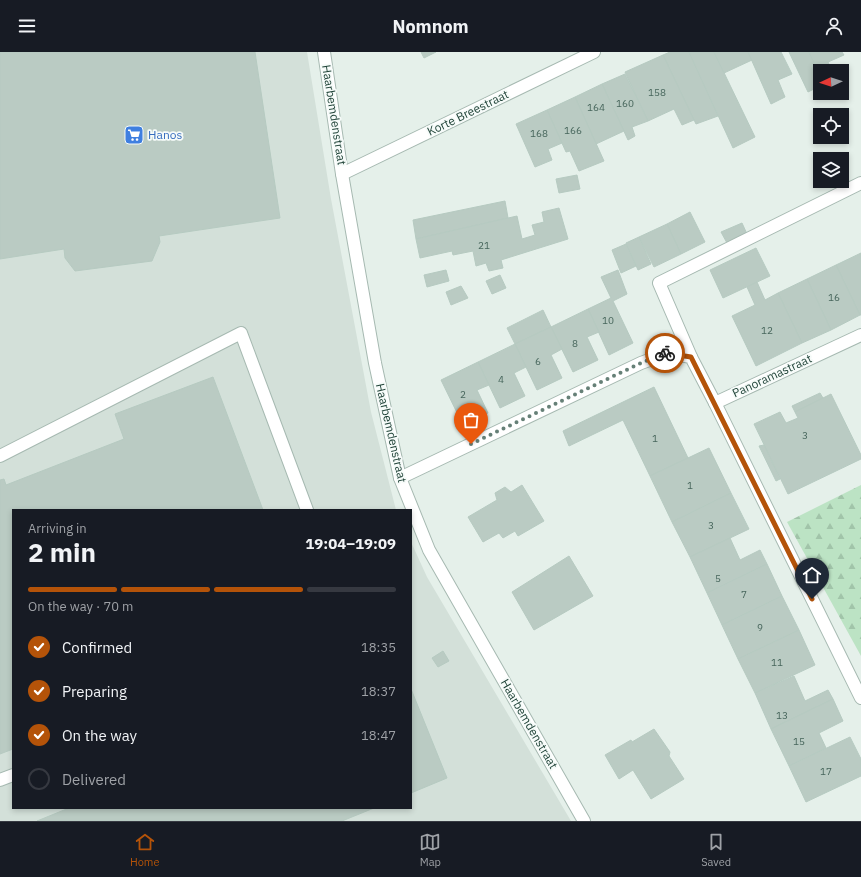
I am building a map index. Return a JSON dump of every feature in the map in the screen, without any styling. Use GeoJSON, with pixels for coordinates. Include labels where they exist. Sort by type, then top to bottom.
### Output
{"type":"FeatureCollection","features":[{"type":"Feature","properties":{"kind":"street","name":"Haarbemdenstraat"},"geometry":{"type":"LineString","coordinates":[[324,52],[342,174],[375,363],[400,478],[429,550],[584,821]]}},
{"type":"Feature","properties":{"kind":"street","name":"Korte Breestraat"},"geometry":{"type":"LineString","coordinates":[[342,174],[594,52]]}},
{"type":"Feature","properties":{"kind":"street"},"geometry":{"type":"LineString","coordinates":[[861,183],[658,283],[691,357],[861,698]]}},
{"type":"Feature","properties":{"kind":"street"},"geometry":{"type":"LineString","coordinates":[[0,456],[241,333],[308,509]]}},
{"type":"Feature","properties":{"kind":"street","name":"Panoramastraat"},"geometry":{"type":"LineString","coordinates":[[715,403],[861,335]]}},
{"type":"Feature","properties":{"kind":"street"},"geometry":{"type":"LineString","coordinates":[[400,478],[641,363],[668,352],[691,357]]}},
{"type":"Feature","properties":{"kind":"street"},"geometry":{"type":"LineString","coordinates":[[0,780],[12,775]]}},
{"type":"Feature","properties":{"kind":"shaded area"},"geometry":{"type":"Polygon","coordinates":[[[0,52],[307,52],[331,199],[371,412],[396,509],[12,509],[12,809],[412,809],[412,544],[427,577],[571,821],[0,821],[0,52]]]}},
{"type":"Feature","properties":{"kind":"green space"},"geometry":{"type":"Polygon","coordinates":[[[861,485],[861,656],[787,522],[861,485]]]}},
{"type":"Feature","properties":{"kind":"building","name":"Hanos"},"geometry":{"type":"Polygon","coordinates":[[[0,52],[255,52],[280,218],[159,236],[160,242],[152,261],[75,271],[65,258],[64,249],[0,259],[0,52]]]}},
{"type":"Feature","properties":{"kind":"building"},"geometry":{"type":"Polygon","coordinates":[[[421,52],[436,52],[424,58],[421,52]]]}},
{"type":"Feature","properties":{"kind":"building"},"geometry":{"type":"Polygon","coordinates":[[[670,52],[689,52],[718,116],[696,124],[663,55],[670,52]]]}},
{"type":"Feature","properties":{"kind":"building"},"geometry":{"type":"Polygon","coordinates":[[[689,52],[714,52],[755,137],[733,148],[689,52]]]}},
{"type":"Feature","properties":{"kind":"building"},"geometry":{"type":"Polygon","coordinates":[[[714,52],[748,52],[752,60],[724,73],[714,52]]]}},
{"type":"Feature","properties":{"kind":"building"},"geometry":{"type":"Polygon","coordinates":[[[748,52],[781,52],[792,74],[778,80],[785,97],[771,104],[748,52]]]}},
{"type":"Feature","properties":{"kind":"building"},"geometry":{"type":"Polygon","coordinates":[[[789,52],[809,52],[814,64],[813,64],[813,90],[808,92],[789,52]]]}},
{"type":"Feature","properties":{"kind":"building"},"geometry":{"type":"Polygon","coordinates":[[[809,52],[842,52],[844,55],[828,62],[829,64],[814,64],[809,52]]]}},
{"type":"Feature","properties":{"kind":"building"},"geometry":{"type":"Polygon","coordinates":[[[663,55],[694,120],[682,125],[674,109],[648,121],[625,72],[663,55]]]}},
{"type":"Feature","properties":{"kind":"building"},"geometry":{"type":"Polygon","coordinates":[[[625,74],[648,121],[632,127],[635,136],[628,140],[602,84],[625,74]]]}},
{"type":"Feature","properties":{"kind":"building"},"geometry":{"type":"Polygon","coordinates":[[[602,84],[624,131],[596,144],[575,97],[602,84]]]}},
{"type":"Feature","properties":{"kind":"building"},"geometry":{"type":"Polygon","coordinates":[[[575,97],[604,161],[579,171],[570,151],[566,152],[547,110],[575,97]]]}},
{"type":"Feature","properties":{"kind":"building"},"geometry":{"type":"Polygon","coordinates":[[[547,110],[562,143],[548,149],[552,160],[535,167],[516,124],[547,110]]]}},
{"type":"Feature","properties":{"kind":"building"},"geometry":{"type":"Polygon","coordinates":[[[577,175],[580,189],[559,193],[556,179],[577,175]]]}},
{"type":"Feature","properties":{"kind":"building"},"geometry":{"type":"Polygon","coordinates":[[[505,201],[508,218],[416,239],[413,220],[505,201]]]}},
{"type":"Feature","properties":{"kind":"building"},"geometry":{"type":"Polygon","coordinates":[[[559,208],[568,239],[501,260],[503,268],[489,271],[486,263],[476,266],[473,251],[453,255],[452,251],[420,258],[416,239],[517,216],[522,239],[535,235],[532,225],[544,222],[542,212],[559,208]]]}},
{"type":"Feature","properties":{"kind":"building"},"geometry":{"type":"Polygon","coordinates":[[[690,212],[705,242],[681,254],[667,224],[690,212]]]}},
{"type":"Feature","properties":{"kind":"building"},"geometry":{"type":"Polygon","coordinates":[[[742,223],[747,234],[727,243],[721,232],[742,223]]]}},
{"type":"Feature","properties":{"kind":"building"},"geometry":{"type":"Polygon","coordinates":[[[667,224],[681,254],[654,267],[639,237],[667,224]]]}},
{"type":"Feature","properties":{"kind":"building"},"geometry":{"type":"Polygon","coordinates":[[[639,237],[651,264],[638,270],[626,243],[639,237]]]}},
{"type":"Feature","properties":{"kind":"building"},"geometry":{"type":"Polygon","coordinates":[[[626,244],[636,266],[621,273],[612,250],[626,244]]]}},
{"type":"Feature","properties":{"kind":"building"},"geometry":{"type":"Polygon","coordinates":[[[756,248],[770,276],[723,298],[710,270],[756,248]]]}},
{"type":"Feature","properties":{"kind":"building"},"geometry":{"type":"Polygon","coordinates":[[[861,253],[861,315],[860,315],[836,265],[861,253]]]}},
{"type":"Feature","properties":{"kind":"building"},"geometry":{"type":"Polygon","coordinates":[[[836,265],[860,315],[831,330],[807,279],[836,265]]]}},
{"type":"Feature","properties":{"kind":"building"},"geometry":{"type":"Polygon","coordinates":[[[446,270],[449,281],[427,287],[424,275],[446,270]]]}},
{"type":"Feature","properties":{"kind":"building"},"geometry":{"type":"Polygon","coordinates":[[[618,270],[627,294],[613,301],[633,343],[609,355],[588,309],[611,298],[601,277],[618,270]]]}},
{"type":"Feature","properties":{"kind":"building"},"geometry":{"type":"Polygon","coordinates":[[[500,275],[506,288],[492,294],[486,281],[500,275]]]}},
{"type":"Feature","properties":{"kind":"building"},"geometry":{"type":"Polygon","coordinates":[[[807,279],[831,330],[802,343],[778,293],[807,279]]]}},
{"type":"Feature","properties":{"kind":"building"},"geometry":{"type":"Polygon","coordinates":[[[757,282],[765,300],[778,293],[802,343],[756,366],[732,316],[755,305],[747,287],[757,282]]]}},
{"type":"Feature","properties":{"kind":"building"},"geometry":{"type":"Polygon","coordinates":[[[461,286],[468,298],[451,305],[446,292],[461,286]]]}},
{"type":"Feature","properties":{"kind":"building"},"geometry":{"type":"Polygon","coordinates":[[[588,309],[599,332],[587,337],[598,360],[573,372],[551,327],[588,309]]]}},
{"type":"Feature","properties":{"kind":"building"},"geometry":{"type":"Polygon","coordinates":[[[543,310],[551,327],[515,344],[507,328],[543,310]]]}},
{"type":"Feature","properties":{"kind":"building"},"geometry":{"type":"Polygon","coordinates":[[[551,327],[562,349],[551,355],[562,378],[537,390],[515,344],[551,327]]]}},
{"type":"Feature","properties":{"kind":"building"},"geometry":{"type":"Polygon","coordinates":[[[515,344],[526,367],[514,373],[525,396],[500,408],[478,362],[515,344]]]}},
{"type":"Feature","properties":{"kind":"building"},"geometry":{"type":"Polygon","coordinates":[[[478,362],[489,385],[477,390],[488,413],[463,425],[441,380],[478,362]]]}},
{"type":"Feature","properties":{"kind":"building"},"geometry":{"type":"Polygon","coordinates":[[[213,377],[263,509],[12,509],[12,749],[0,754],[0,480],[4,479],[6,485],[124,439],[115,414],[213,377]]]}},
{"type":"Feature","properties":{"kind":"building"},"geometry":{"type":"Polygon","coordinates":[[[654,387],[688,458],[650,476],[623,420],[569,446],[563,431],[654,387]]]}},
{"type":"Feature","properties":{"kind":"building"},"geometry":{"type":"Polygon","coordinates":[[[820,393],[823,398],[795,412],[792,406],[820,393]]]}},
{"type":"Feature","properties":{"kind":"building"},"geometry":{"type":"Polygon","coordinates":[[[831,394],[861,455],[861,459],[788,494],[754,424],[780,412],[786,423],[798,418],[795,412],[831,394]]]}},
{"type":"Feature","properties":{"kind":"building"},"geometry":{"type":"Polygon","coordinates":[[[764,445],[780,479],[776,481],[759,446],[764,445]]]}},
{"type":"Feature","properties":{"kind":"building"},"geometry":{"type":"Polygon","coordinates":[[[709,448],[731,493],[672,522],[650,476],[709,448]]]}},
{"type":"Feature","properties":{"kind":"building"},"geometry":{"type":"Polygon","coordinates":[[[522,485],[544,521],[518,536],[515,531],[503,538],[499,533],[483,542],[468,517],[497,500],[495,493],[505,487],[511,492],[522,485]]]}},
{"type":"Feature","properties":{"kind":"building"},"geometry":{"type":"Polygon","coordinates":[[[731,493],[749,529],[690,557],[672,522],[731,493]]]}},
{"type":"Feature","properties":{"kind":"building"},"geometry":{"type":"Polygon","coordinates":[[[730,538],[740,560],[760,550],[767,564],[707,593],[690,557],[730,538]]]}},
{"type":"Feature","properties":{"kind":"building"},"geometry":{"type":"Polygon","coordinates":[[[569,556],[593,596],[534,630],[512,592],[569,556]]]}},
{"type":"Feature","properties":{"kind":"building"},"geometry":{"type":"Polygon","coordinates":[[[767,564],[782,596],[722,625],[707,593],[767,564]]]}},
{"type":"Feature","properties":{"kind":"building"},"geometry":{"type":"Polygon","coordinates":[[[782,596],[799,630],[738,659],[722,625],[782,596]]]}},
{"type":"Feature","properties":{"kind":"building"},"geometry":{"type":"Polygon","coordinates":[[[799,630],[815,665],[755,693],[738,659],[799,630]]]}},
{"type":"Feature","properties":{"kind":"building"},"geometry":{"type":"Polygon","coordinates":[[[443,651],[449,661],[438,667],[432,658],[443,651]]]}},
{"type":"Feature","properties":{"kind":"building"},"geometry":{"type":"Polygon","coordinates":[[[794,676],[805,701],[828,690],[833,699],[771,729],[755,693],[794,676]]]}},
{"type":"Feature","properties":{"kind":"building"},"geometry":{"type":"Polygon","coordinates":[[[412,691],[447,778],[412,793],[412,691]]]}},
{"type":"Feature","properties":{"kind":"building"},"geometry":{"type":"Polygon","coordinates":[[[833,699],[843,721],[819,733],[826,748],[789,766],[771,729],[833,699]]]}},
{"type":"Feature","properties":{"kind":"building"},"geometry":{"type":"Polygon","coordinates":[[[654,729],[670,752],[669,756],[684,779],[651,799],[633,770],[619,779],[605,755],[654,729]]]}},
{"type":"Feature","properties":{"kind":"building"},"geometry":{"type":"Polygon","coordinates":[[[850,737],[861,759],[861,776],[806,802],[789,766],[850,737]]]}},
{"type":"Feature","properties":{"kind":"building"},"geometry":{"type":"Polygon","coordinates":[[[67,809],[372,809],[342,821],[37,821],[67,809]]]}},
{"type":"Feature","properties":{"kind":"way so far"},"geometry":{"type":"LineString","coordinates":[[471,444],[665,353]]}},
{"type":"Feature","properties":{"kind":"place","name":"Hanos"},"geometry":{"type":"Point","coordinates":[134,135]}},
{"type":"Feature","properties":{"kind":"route"},"geometry":{"type":"LineString","coordinates":[[665,353],[668,352],[691,357],[812,599]]}}]}
